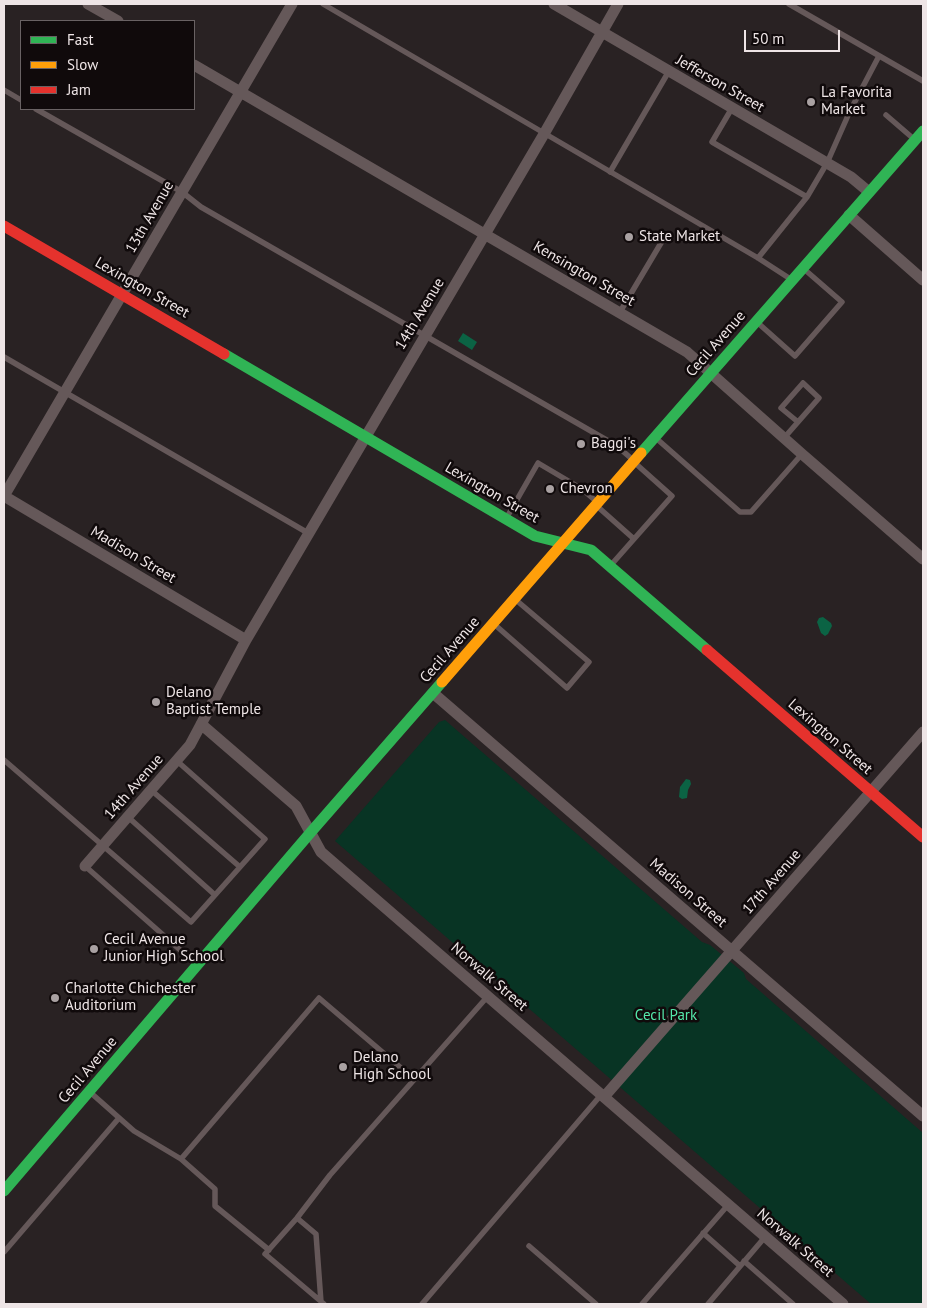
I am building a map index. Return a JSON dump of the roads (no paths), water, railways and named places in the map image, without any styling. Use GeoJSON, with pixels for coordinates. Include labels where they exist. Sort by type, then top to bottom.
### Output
{"type":"FeatureCollection","features":[{"type":"Feature","properties":{"kind":"main road","name":"Cecil Avenue"},"geometry":{"type":"LineString","coordinates":[[4,1191],[311,832],[923,131]]}},
{"type":"Feature","properties":{"kind":"main road","name":"Lexington Street"},"geometry":{"type":"LineString","coordinates":[[4,226],[535,536],[591,550],[923,837]]}},
{"type":"Feature","properties":{"kind":"street"},"geometry":{"type":"LineString","coordinates":[[88,4],[116,20]]}},
{"type":"Feature","properties":{"kind":"street","name":"13th Avenue"},"geometry":{"type":"LineString","coordinates":[[4,496],[292,4]]}},
{"type":"Feature","properties":{"kind":"street","name":"Jefferson Street"},"geometry":{"type":"LineString","coordinates":[[554,4],[851,177],[869,192]]}},
{"type":"Feature","properties":{"kind":"street","name":"14th Avenue"},"geometry":{"type":"LineString","coordinates":[[246,640],[544,134],[618,4]]}},
{"type":"Feature","properties":{"kind":"street","name":"Kensington Street"},"geometry":{"type":"LineString","coordinates":[[195,66],[687,352],[923,559]]}},
{"type":"Feature","properties":{"kind":"street"},"geometry":{"type":"LineString","coordinates":[[849,215],[923,280]]}},
{"type":"Feature","properties":{"kind":"street","name":"Madison Street"},"geometry":{"type":"LineString","coordinates":[[4,496],[246,640]]}},
{"type":"Feature","properties":{"kind":"street"},"geometry":{"type":"LineString","coordinates":[[201,724],[246,640]]}},
{"type":"Feature","properties":{"kind":"street","name":"Madison Street"},"geometry":{"type":"LineString","coordinates":[[433,692],[923,1116]]}},
{"type":"Feature","properties":{"kind":"street","name":"14th Avenue"},"geometry":{"type":"LineString","coordinates":[[85,866],[177,761],[190,745],[201,724]]}},
{"type":"Feature","properties":{"kind":"street","name":"Norwalk Street"},"geometry":{"type":"LineString","coordinates":[[201,724],[296,806],[322,852],[844,1304]]}},
{"type":"Feature","properties":{"kind":"street","name":"17th Avenue"},"geometry":{"type":"LineString","coordinates":[[602,1096],[732,951],[923,732]]}},
{"type":"Feature","properties":{"kind":"lane"},"geometry":{"type":"LineString","coordinates":[[323,4],[758,258],[792,280]]}},
{"type":"Feature","properties":{"kind":"lane"},"geometry":{"type":"LineString","coordinates":[[789,4],[923,81]]}},
{"type":"Feature","properties":{"kind":"lane"},"geometry":{"type":"LineString","coordinates":[[758,258],[808,197],[827,164],[850,111],[879,56]]}},
{"type":"Feature","properties":{"kind":"lane"},"geometry":{"type":"LineString","coordinates":[[610,172],[669,71]]}},
{"type":"Feature","properties":{"kind":"lane"},"geometry":{"type":"LineString","coordinates":[[4,90],[20,99]]}},
{"type":"Feature","properties":{"kind":"lane"},"geometry":{"type":"LineString","coordinates":[[732,108],[712,142],[808,197]]}},
{"type":"Feature","properties":{"kind":"lane"},"geometry":{"type":"LineString","coordinates":[[38,110],[182,192],[201,207],[617,446],[672,496],[610,566]]}},
{"type":"Feature","properties":{"kind":"lane"},"geometry":{"type":"LineString","coordinates":[[886,115],[915,140]]}},
{"type":"Feature","properties":{"kind":"lane"},"geometry":{"type":"LineString","coordinates":[[620,312],[661,243]]}},
{"type":"Feature","properties":{"kind":"lane"},"geometry":{"type":"LineString","coordinates":[[756,322],[795,356],[813,336],[842,302],[803,268]]}},
{"type":"Feature","properties":{"kind":"lane"},"geometry":{"type":"LineString","coordinates":[[4,357],[308,533]]}},
{"type":"Feature","properties":{"kind":"lane"},"geometry":{"type":"LineString","coordinates":[[784,438],[798,422],[819,398],[803,383],[781,408],[798,422]]}},
{"type":"Feature","properties":{"kind":"lane"},"geometry":{"type":"LineString","coordinates":[[655,438],[740,512],[752,512],[802,454]]}},
{"type":"Feature","properties":{"kind":"lane"},"geometry":{"type":"LineString","coordinates":[[506,519],[538,463],[582,489],[634,539]]}},
{"type":"Feature","properties":{"kind":"lane"},"geometry":{"type":"LineString","coordinates":[[493,623],[567,688],[589,662],[515,598]]}},
{"type":"Feature","properties":{"kind":"lane"},"geometry":{"type":"LineString","coordinates":[[4,760],[191,922],[265,839],[177,761]]}},
{"type":"Feature","properties":{"kind":"lane"},"geometry":{"type":"LineString","coordinates":[[151,790],[240,867]]}},
{"type":"Feature","properties":{"kind":"lane"},"geometry":{"type":"LineString","coordinates":[[128,817],[215,895]]}},
{"type":"Feature","properties":{"kind":"lane"},"geometry":{"type":"LineString","coordinates":[[85,866],[197,965]]}},
{"type":"Feature","properties":{"kind":"lane"},"geometry":{"type":"LineString","coordinates":[[323,1303],[265,1254],[297,1218],[330,1175],[488,996]]}},
{"type":"Feature","properties":{"kind":"lane"},"geometry":{"type":"LineString","coordinates":[[181,1159],[319,998],[414,1079]]}},
{"type":"Feature","properties":{"kind":"lane"},"geometry":{"type":"LineString","coordinates":[[89,1092],[134,1131],[181,1159],[215,1189],[215,1206],[269,1250]]}},
{"type":"Feature","properties":{"kind":"lane"},"geometry":{"type":"LineString","coordinates":[[422,1304],[602,1096]]}},
{"type":"Feature","properties":{"kind":"lane"},"geometry":{"type":"LineString","coordinates":[[4,1252],[119,1118]]}},
{"type":"Feature","properties":{"kind":"lane"},"geometry":{"type":"LineString","coordinates":[[642,1304],[728,1205]]}},
{"type":"Feature","properties":{"kind":"lane"},"geometry":{"type":"LineString","coordinates":[[297,1218],[316,1234],[323,1303]]}},
{"type":"Feature","properties":{"kind":"lane"},"geometry":{"type":"LineString","coordinates":[[704,1233],[793,1304]]}},
{"type":"Feature","properties":{"kind":"lane"},"geometry":{"type":"LineString","coordinates":[[708,1304],[765,1237]]}},
{"type":"Feature","properties":{"kind":"lane"},"geometry":{"type":"LineString","coordinates":[[529,1246],[596,1304]]}},
{"type":"Feature","properties":{"kind":"place","name":"La Favorita Market"},"geometry":{"type":"Point","coordinates":[811,102]}},
{"type":"Feature","properties":{"kind":"place","name":"State Market"},"geometry":{"type":"Point","coordinates":[629,237]}},
{"type":"Feature","properties":{"kind":"place","name":"Baggi's"},"geometry":{"type":"Point","coordinates":[581,444]}},
{"type":"Feature","properties":{"kind":"place","name":"Chevron"},"geometry":{"type":"Point","coordinates":[550,489]}},
{"type":"Feature","properties":{"kind":"place","name":"Delano Baptist Temple"},"geometry":{"type":"Point","coordinates":[156,702]}},
{"type":"Feature","properties":{"kind":"place","name":"Cecil Avenue Junior High School"},"geometry":{"type":"Point","coordinates":[94,949]}},
{"type":"Feature","properties":{"kind":"place","name":"Charlotte Chichester Auditorium"},"geometry":{"type":"Point","coordinates":[55,998]}},
{"type":"Feature","properties":{"kind":"place","name":"Delano High School"},"geometry":{"type":"Point","coordinates":[343,1067]}},
{"type":"Feature","properties":{"kind":"park label","name":"Cecil Park"},"geometry":{"type":"Point","coordinates":[666,1016]}}]}
